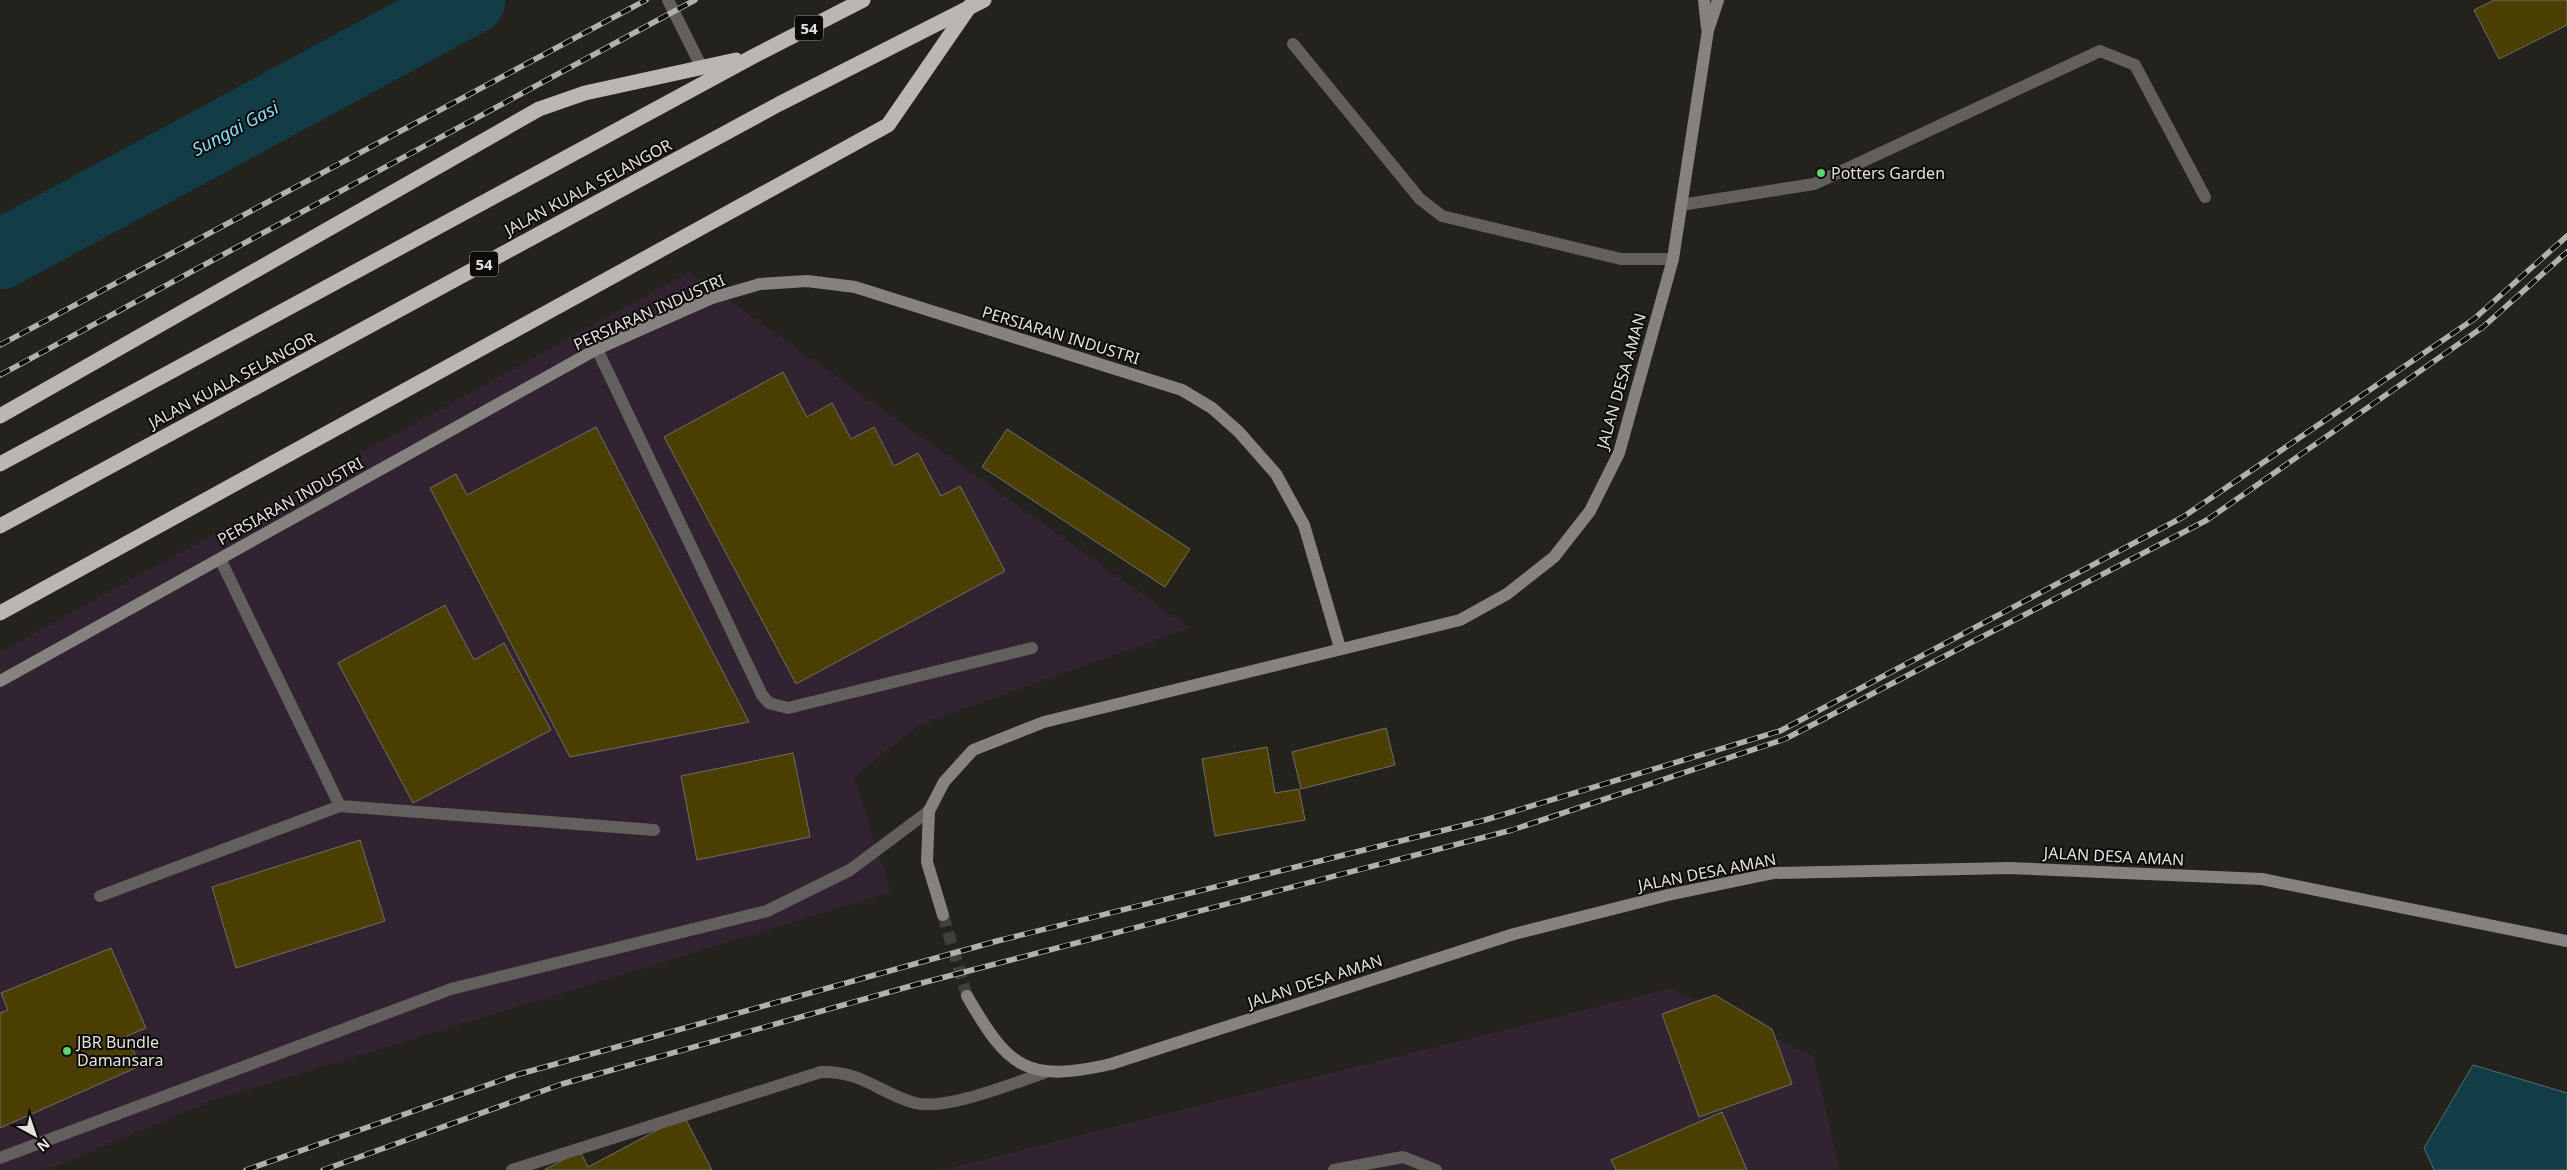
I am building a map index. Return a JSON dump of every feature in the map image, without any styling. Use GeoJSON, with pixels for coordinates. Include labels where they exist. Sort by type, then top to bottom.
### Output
{"type":"FeatureCollection","features":[{"type":"Feature","properties":{"kind":"highway","name":"54"},"geometry":{"type":"LineString","coordinates":[[0,464],[754,56],[863,0]]}},
{"type":"Feature","properties":{"kind":"highway","name":"JALAN KUALA SELANGOR"},"geometry":{"type":"LineString","coordinates":[[0,526],[779,104],[984,0]]}},
{"type":"Feature","properties":{"kind":"highway"},"geometry":{"type":"LineString","coordinates":[[0,613],[888,124],[970,6]]}},
{"type":"Feature","properties":{"kind":"highway"},"geometry":{"type":"LineString","coordinates":[[0,416],[539,109],[585,93],[754,56]]}},
{"type":"Feature","properties":{"kind":"street"},"geometry":{"type":"LineString","coordinates":[[668,0],[702,68]]}},
{"type":"Feature","properties":{"kind":"street","name":"JALAN DESA AMAN"},"geometry":{"type":"LineString","coordinates":[[1704,0],[1708,30]]}},
{"type":"Feature","properties":{"kind":"street","name":"JALAN DESA AMAN"},"geometry":{"type":"LineString","coordinates":[[943,915],[926,862],[929,812],[944,782],[973,750],[1044,722],[1460,620],[1507,594],[1554,556],[1590,511],[1619,453],[1673,259],[1708,30],[1718,0]]}},
{"type":"Feature","properties":{"kind":"street"},"geometry":{"type":"LineString","coordinates":[[1293,44],[1420,199],[1442,216],[1621,259],[1673,259]]}},
{"type":"Feature","properties":{"kind":"street"},"geometry":{"type":"LineString","coordinates":[[1681,205],[1814,184],[2100,51],[2135,65],[2205,197]]}},
{"type":"Feature","properties":{"kind":"street","name":"PERSIARAN INDUSTRI"},"geometry":{"type":"LineString","coordinates":[[0,681],[597,349],[712,298],[760,284],[807,281],[855,288],[1182,390],[1212,408],[1239,432],[1276,474],[1304,525],[1340,648]]}},
{"type":"Feature","properties":{"kind":"street"},"geometry":{"type":"LineString","coordinates":[[597,349],[762,695],[769,703],[788,708],[1032,648]]}},
{"type":"Feature","properties":{"kind":"street"},"geometry":{"type":"LineString","coordinates":[[220,559],[340,806]]}},
{"type":"Feature","properties":{"kind":"street"},"geometry":{"type":"LineString","coordinates":[[100,896],[340,806],[654,830]]}},
{"type":"Feature","properties":{"kind":"street"},"geometry":{"type":"LineString","coordinates":[[0,1158],[451,989],[767,911],[850,870],[929,812]]}},
{"type":"Feature","properties":{"kind":"street","name":"JALAN DESA AMAN"},"geometry":{"type":"LineString","coordinates":[[967,996],[986,1029],[1009,1055],[1026,1067],[1044,1073],[1076,1072],[1110,1064],[1514,934],[1668,895],[1774,873],[2009,868],[2262,879],[2567,941]]}},
{"type":"Feature","properties":{"kind":"street"},"geometry":{"type":"LineString","coordinates":[[512,1170],[821,1072],[841,1072],[914,1103],[934,1105],[1044,1073]]}},
{"type":"Feature","properties":{"kind":"street"},"geometry":{"type":"LineString","coordinates":[[1334,1170],[1403,1158],[1436,1170]]}},
{"type":"Feature","properties":{"kind":"shaded area"},"geometry":{"type":"Polygon","coordinates":[[[689,272],[1190,628],[919,725],[854,777],[891,892],[217,1099],[47,1170],[0,1170],[0,652],[689,272]]]}},
{"type":"Feature","properties":{"kind":"shaded area"},"geometry":{"type":"Polygon","coordinates":[[[1672,988],[1813,1056],[1840,1170],[942,1170],[1672,988]]]}},
{"type":"Feature","properties":{"kind":"water"},"geometry":{"type":"Polygon","coordinates":[[[2473,1065],[2567,1093],[2567,1170],[2434,1170],[2424,1148],[2473,1065]]]}},
{"type":"Feature","properties":{"kind":"building"},"geometry":{"type":"Polygon","coordinates":[[[2494,0],[2567,0],[2567,25],[2499,59],[2474,10],[2494,0]]]}},
{"type":"Feature","properties":{"kind":"building"},"geometry":{"type":"Polygon","coordinates":[[[783,372],[807,417],[832,403],[851,439],[874,427],[894,466],[918,453],[941,496],[960,486],[1005,571],[796,684],[664,437],[783,372]]]}},
{"type":"Feature","properties":{"kind":"building"},"geometry":{"type":"Polygon","coordinates":[[[596,427],[749,722],[570,757],[430,488],[456,474],[467,495],[596,427]]]}},
{"type":"Feature","properties":{"kind":"building"},"geometry":{"type":"Polygon","coordinates":[[[1007,429],[1190,549],[1165,587],[982,467],[1007,429]]]}},
{"type":"Feature","properties":{"kind":"building"},"geometry":{"type":"Polygon","coordinates":[[[445,605],[474,660],[504,643],[551,730],[413,803],[338,663],[445,605]]]}},
{"type":"Feature","properties":{"kind":"building"},"geometry":{"type":"Polygon","coordinates":[[[1386,728],[1395,765],[1301,789],[1292,752],[1386,728]]]}},
{"type":"Feature","properties":{"kind":"building"},"geometry":{"type":"Polygon","coordinates":[[[1267,747],[1275,793],[1299,789],[1305,820],[1215,836],[1202,759],[1267,747]]]}},
{"type":"Feature","properties":{"kind":"building"},"geometry":{"type":"Polygon","coordinates":[[[793,753],[810,837],[697,860],[681,776],[793,753]]]}},
{"type":"Feature","properties":{"kind":"building"},"geometry":{"type":"Polygon","coordinates":[[[360,840],[385,921],[236,968],[212,887],[360,840]]]}},
{"type":"Feature","properties":{"kind":"building","name":"JBR Bundle Damansara"},"geometry":{"type":"Polygon","coordinates":[[[111,948],[146,1028],[127,1036],[140,1066],[0,1128],[0,1013],[8,1010],[1,993],[111,948]]]}},
{"type":"Feature","properties":{"kind":"building"},"geometry":{"type":"Polygon","coordinates":[[[1715,995],[1772,1029],[1792,1084],[1699,1117],[1662,1014],[1715,995]]]}},
{"type":"Feature","properties":{"kind":"building"},"geometry":{"type":"Polygon","coordinates":[[[1722,1112],[1747,1170],[1616,1170],[1611,1160],[1722,1112]]]}},
{"type":"Feature","properties":{"kind":"building"},"geometry":{"type":"Polygon","coordinates":[[[684,1116],[712,1170],[544,1170],[580,1151],[588,1167],[684,1116]]]}},
{"type":"Feature","properties":{"kind":"waterway","name":"Sungai Gasi"},"geometry":{"type":"LineString","coordinates":[[0,255],[471,0]]}},
{"type":"Feature","properties":{"kind":"tunnel"},"geometry":{"type":"LineString","coordinates":[[943,915],[967,996]]}},
{"type":"Feature","properties":{"kind":"railway"},"geometry":{"type":"LineString","coordinates":[[0,345],[646,0]]}},
{"type":"Feature","properties":{"kind":"railway"},"geometry":{"type":"LineString","coordinates":[[0,375],[695,0]]}},
{"type":"Feature","properties":{"kind":"railway"},"geometry":{"type":"LineString","coordinates":[[246,1170],[516,1075],[997,941],[1485,820],[1780,731],[2183,517],[2474,319],[2567,236]]}},
{"type":"Feature","properties":{"kind":"railway"},"geometry":{"type":"LineString","coordinates":[[323,1170],[562,1084],[918,984],[1512,830],[1785,739],[2207,520],[2483,327],[2567,252]]}},
{"type":"Feature","properties":{"kind":"place","name":"Potters Garden"},"geometry":{"type":"Point","coordinates":[1821,173]}},
{"type":"Feature","properties":{"kind":"place","name":"JBR Bundle Damansara"},"geometry":{"type":"Point","coordinates":[67,1051]}}]}
